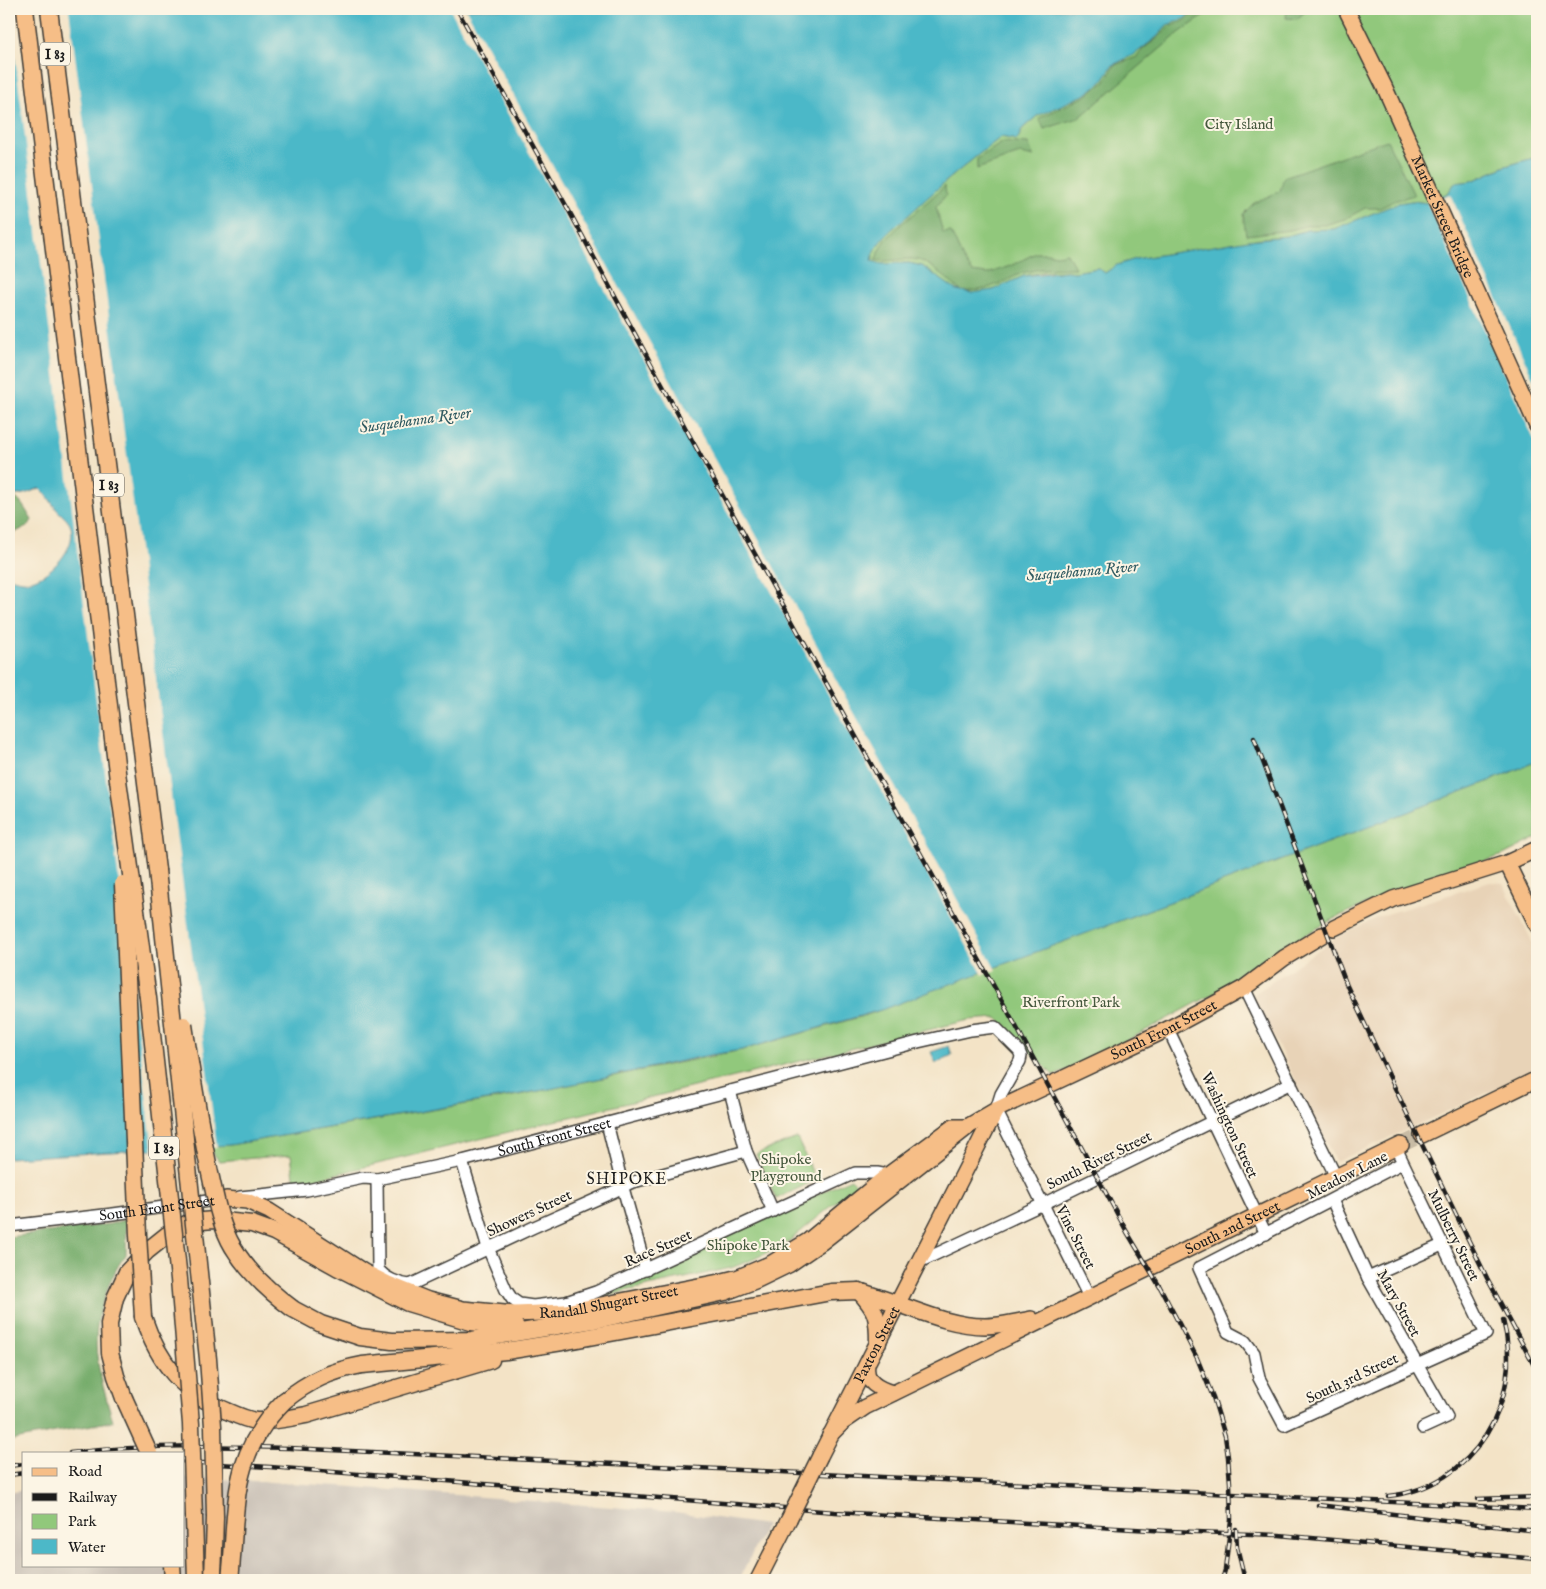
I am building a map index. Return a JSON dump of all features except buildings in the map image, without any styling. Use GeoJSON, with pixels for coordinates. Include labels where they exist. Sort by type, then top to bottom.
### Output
{"type":"FeatureCollection","features":[{"type":"Feature","properties":{"kind":"highway","name":"I 83"},"geometry":{"type":"LineString","coordinates":[[25,9],[118,780],[148,998],[179,1279],[191,1424],[196,1580]]}},
{"type":"Feature","properties":{"kind":"highway","name":"I 83"},"geometry":{"type":"LineString","coordinates":[[49,9],[157,870],[209,1368],[213,1426],[215,1517],[213,1580]]}},
{"type":"Feature","properties":{"kind":"highway"},"geometry":{"type":"LineString","coordinates":[[118,780],[143,1317],[150,1338],[160,1355],[186,1388],[208,1403],[255,1421],[278,1420],[306,1415],[502,1356],[562,1342]]}},
{"type":"Feature","properties":{"kind":"highway"},"geometry":{"type":"LineString","coordinates":[[157,870],[206,1155],[218,1209],[232,1246],[248,1269],[272,1293],[294,1309],[321,1324],[360,1337],[392,1341],[472,1340],[605,1318],[725,1292],[789,1264],[821,1242],[967,1127]]}},
{"type":"Feature","properties":{"kind":"highway"},"geometry":{"type":"LineString","coordinates":[[149,1452],[116,1376],[110,1353],[109,1324],[115,1298],[127,1272],[147,1251],[167,1235],[190,1222],[214,1220],[252,1224],[274,1232],[408,1303],[471,1322],[541,1328]]}},
{"type":"Feature","properties":{"kind":"highway"},"geometry":{"type":"LineString","coordinates":[[859,1291],[871,1305],[878,1320],[878,1343]]}},
{"type":"Feature","properties":{"kind":"highway"},"geometry":{"type":"LineString","coordinates":[[230,1580],[238,1482],[245,1459],[256,1436],[269,1416],[300,1388],[321,1376],[339,1369],[362,1365],[506,1351],[562,1342],[831,1292],[859,1291],[898,1304]]}},
{"type":"Feature","properties":{"kind":"highway"},"geometry":{"type":"LineString","coordinates":[[172,1566],[173,1580]]}},
{"type":"Feature","properties":{"kind":"main road","name":"Market Street Bridge"},"geometry":{"type":"LineString","coordinates":[[1346,9],[1384,86],[1537,426]]}},
{"type":"Feature","properties":{"kind":"main road","name":"South Front Street"},"geometry":{"type":"LineString","coordinates":[[967,1127],[996,1110],[1168,1029],[1244,988],[1284,958],[1328,932],[1393,899],[1507,863],[1537,849]]}},
{"type":"Feature","properties":{"kind":"main road"},"geometry":{"type":"LineString","coordinates":[[1507,863],[1537,924]]}},
{"type":"Feature","properties":{"kind":"main road"},"geometry":{"type":"LineString","coordinates":[[1422,1135],[1537,1079]]}},
{"type":"Feature","properties":{"kind":"main road","name":"Paxton Street"},"geometry":{"type":"LineString","coordinates":[[758,1580],[996,1110]]}},
{"type":"Feature","properties":{"kind":"main road","name":"Randall Shugart Street"},"geometry":{"type":"LineString","coordinates":[[226,1198],[259,1206],[374,1277],[417,1296],[463,1309],[500,1314],[533,1315],[565,1312],[695,1288],[719,1282],[772,1263],[808,1241],[888,1175],[952,1127],[967,1127]]}},
{"type":"Feature","properties":{"kind":"main road","name":"South 2nd Street"},"geometry":{"type":"LineString","coordinates":[[830,1435],[852,1415],[893,1393],[1398,1146]]}},
{"type":"Feature","properties":{"kind":"main road","name":"South 2nd Street"},"geometry":{"type":"LineString","coordinates":[[898,1304],[951,1322],[986,1326],[1020,1321],[1064,1309]]}},
{"type":"Feature","properties":{"kind":"main road"},"geometry":{"type":"LineString","coordinates":[[867,1364],[867,1374],[871,1382],[879,1388],[893,1393]]}},
{"type":"Feature","properties":{"kind":"street"},"geometry":{"type":"LineString","coordinates":[[1244,988],[1336,1177]]}},
{"type":"Feature","properties":{"kind":"street","name":"South Front Street"},"geometry":{"type":"LineString","coordinates":[[9,1226],[226,1198],[307,1190],[363,1178],[377,1179],[462,1161],[918,1042],[971,1030],[995,1027],[1019,1050],[1021,1056],[1001,1094],[996,1110]]}},
{"type":"Feature","properties":{"kind":"street","name":"Washington Street"},"geometry":{"type":"LineString","coordinates":[[1168,1029],[1266,1234]]}},
{"type":"Feature","properties":{"kind":"street","name":"South River Street"},"geometry":{"type":"LineString","coordinates":[[919,1262],[1043,1204],[1291,1083]]}},
{"type":"Feature","properties":{"kind":"street"},"geometry":{"type":"LineString","coordinates":[[730,1091],[746,1151],[773,1212]]}},
{"type":"Feature","properties":{"kind":"street","name":"Vine Street"},"geometry":{"type":"LineString","coordinates":[[996,1110],[1089,1296]]}},
{"type":"Feature","properties":{"kind":"street"},"geometry":{"type":"LineString","coordinates":[[607,1123],[646,1270]]}},
{"type":"Feature","properties":{"kind":"street","name":"Mulberry Street"},"geometry":{"type":"LineString","coordinates":[[1398,1146],[1402,1163],[1486,1334]]}},
{"type":"Feature","properties":{"kind":"street","name":"Showers Street"},"geometry":{"type":"LineString","coordinates":[[377,1179],[378,1269],[385,1276],[402,1284],[410,1285],[623,1188],[630,1183],[746,1151]]}},
{"type":"Feature","properties":{"kind":"street"},"geometry":{"type":"LineString","coordinates":[[462,1161],[488,1248]]}},
{"type":"Feature","properties":{"kind":"street","name":"Meadow Lane"},"geometry":{"type":"LineString","coordinates":[[1284,1426],[1259,1378],[1254,1353],[1245,1341],[1228,1332],[1198,1268],[1402,1163]]}},
{"type":"Feature","properties":{"kind":"street","name":"Race Street"},"geometry":{"type":"LineString","coordinates":[[488,1248],[506,1290],[512,1299],[519,1304],[533,1306],[566,1302],[596,1292],[646,1270],[855,1173],[888,1175]]}},
{"type":"Feature","properties":{"kind":"street","name":"Mary Street"},"geometry":{"type":"LineString","coordinates":[[1332,1200],[1368,1278],[1447,1417],[1423,1428]]}},
{"type":"Feature","properties":{"kind":"street"},"geometry":{"type":"LineString","coordinates":[[1368,1278],[1442,1245]]}},
{"type":"Feature","properties":{"kind":"street","name":"South 3rd Street"},"geometry":{"type":"LineString","coordinates":[[1284,1426],[1486,1334]]}},
{"type":"Feature","properties":{"kind":"shaded area"},"geometry":{"type":"Polygon","coordinates":[[[1490,882],[1503,883],[1537,952],[1537,1070],[1336,1162],[1253,995],[1340,935],[1381,916],[1490,882]]]}},
{"type":"Feature","properties":{"kind":"shaded area"},"geometry":{"type":"Polygon","coordinates":[[[185,1477],[340,1486],[675,1512],[766,1525],[739,1580],[9,1580],[9,1493],[22,1490],[22,1566],[185,1566],[185,1477]]]}},
{"type":"Feature","properties":{"kind":"green space","name":"City Island"},"geometry":{"type":"Polygon","coordinates":[[[1195,9],[1537,9],[1537,157],[1506,166],[1472,181],[1455,183],[1448,193],[1427,203],[1412,201],[1399,203],[1334,229],[1307,230],[1288,236],[1262,238],[1136,259],[1117,265],[1105,273],[1098,268],[1075,272],[1042,272],[1024,276],[993,290],[972,293],[956,290],[922,266],[909,263],[881,264],[872,261],[878,245],[889,232],[1001,137],[1017,140],[1023,128],[1037,116],[1086,94],[1102,81],[1113,65],[1135,54],[1158,36],[1167,25],[1184,19],[1195,9]]]}},
{"type":"Feature","properties":{"kind":"green space"},"geometry":{"type":"Polygon","coordinates":[[[1198,9],[1214,9],[1179,33],[1079,118],[1044,129],[1039,118],[1086,96],[1104,83],[1115,65],[1137,57],[1143,49],[1158,38],[1168,27],[1184,21],[1198,9]]]}},
{"type":"Feature","properties":{"kind":"green space"},"geometry":{"type":"Polygon","coordinates":[[[1287,9],[1308,9],[1297,19],[1286,18],[1287,9]]]}},
{"type":"Feature","properties":{"kind":"green space"},"geometry":{"type":"Polygon","coordinates":[[[1387,140],[1414,195],[1394,201],[1380,208],[1365,208],[1345,219],[1325,225],[1309,225],[1291,230],[1246,235],[1243,214],[1254,203],[1280,191],[1284,177],[1387,140]]]}},
{"type":"Feature","properties":{"kind":"green space"},"geometry":{"type":"Polygon","coordinates":[[[1003,142],[1028,144],[1034,157],[1020,154],[977,169],[977,159],[1003,142]]]}},
{"type":"Feature","properties":{"kind":"green space"},"geometry":{"type":"Polygon","coordinates":[[[945,186],[946,195],[936,207],[943,233],[951,232],[963,259],[972,272],[987,274],[1010,266],[1036,253],[1056,255],[1067,253],[1075,268],[1041,269],[1022,273],[985,289],[962,292],[935,269],[918,260],[875,260],[885,241],[897,228],[945,186]]]}},
{"type":"Feature","properties":{"kind":"green space"},"geometry":{"type":"Polygon","coordinates":[[[9,495],[20,501],[32,520],[29,525],[9,536],[9,495]]]}},
{"type":"Feature","properties":{"kind":"green space","name":"Riverfront Park"},"geometry":{"type":"Polygon","coordinates":[[[1537,761],[1537,838],[1503,855],[1396,891],[1337,917],[1305,935],[1241,979],[1113,1048],[1054,1076],[997,1018],[969,1020],[295,1184],[291,1155],[219,1161],[208,1146],[230,1145],[519,1095],[742,1050],[867,1015],[1258,869],[1537,761]]]}},
{"type":"Feature","properties":{"kind":"green space","name":"Shipoke Playground"},"geometry":{"type":"Polygon","coordinates":[[[797,1138],[816,1180],[776,1199],[756,1154],[797,1138]]]}},
{"type":"Feature","properties":{"kind":"green space","name":"Shipoke Park"},"geometry":{"type":"Polygon","coordinates":[[[851,1179],[857,1185],[788,1242],[754,1259],[731,1268],[625,1291],[592,1301],[589,1297],[851,1179]]]}},
{"type":"Feature","properties":{"kind":"green space"},"geometry":{"type":"Polygon","coordinates":[[[127,1219],[126,1255],[114,1273],[102,1304],[96,1338],[99,1369],[113,1421],[9,1441],[9,1237],[110,1224],[127,1219]]]}},
{"type":"Feature","properties":{"kind":"water","name":"Susquehanna River"},"geometry":{"type":"Polygon","coordinates":[[[9,9],[1195,9],[1184,19],[1167,25],[1158,36],[1135,54],[1113,65],[1102,81],[1086,94],[1037,116],[1023,128],[1017,140],[1001,137],[968,163],[896,226],[883,238],[874,253],[872,261],[882,264],[909,263],[922,266],[956,290],[972,293],[993,290],[1024,276],[1066,271],[1075,272],[1098,268],[1105,273],[1117,265],[1136,259],[1249,240],[1288,236],[1307,230],[1334,229],[1399,203],[1412,201],[1427,203],[1448,193],[1455,183],[1472,181],[1506,166],[1537,157],[1537,761],[1258,869],[881,1010],[742,1050],[550,1089],[230,1145],[9,1158],[9,578],[28,581],[44,574],[60,561],[66,553],[72,535],[68,521],[40,488],[21,495],[9,495],[9,9]]]}},
{"type":"Feature","properties":{"kind":"water"},"geometry":{"type":"Polygon","coordinates":[[[949,1046],[952,1055],[936,1063],[931,1052],[949,1046]]]}},
{"type":"Feature","properties":{"kind":"pier"},"geometry":{"type":"Polygon","coordinates":[[[9,9],[69,9],[217,1148],[153,1152],[9,9]]]}},
{"type":"Feature","properties":{"kind":"pier"},"geometry":{"type":"Polygon","coordinates":[[[450,9],[466,9],[996,970],[983,975],[450,9]]]}},
{"type":"Feature","properties":{"kind":"pier"},"geometry":{"type":"Polygon","coordinates":[[[1450,194],[1537,387],[1537,446],[1427,203],[1450,194]]]}},
{"type":"Feature","properties":{"kind":"tunnel"},"geometry":{"type":"LineString","coordinates":[[1401,1145],[1422,1135]]}},
{"type":"Feature","properties":{"kind":"railway"},"geometry":{"type":"LineString","coordinates":[[457,9],[568,209],[693,442],[1017,1028],[1127,1232],[1160,1287],[1197,1358],[1213,1397],[1225,1436],[1228,1457],[1231,1520],[1222,1580]]}},
{"type":"Feature","properties":{"kind":"railway"},"geometry":{"type":"LineString","coordinates":[[1254,738],[1347,986],[1487,1278],[1537,1371]]}},
{"type":"Feature","properties":{"kind":"railway"},"geometry":{"type":"LineString","coordinates":[[1388,1496],[1419,1489],[1445,1476],[1468,1458],[1486,1435],[1499,1409],[1506,1380],[1508,1350],[1503,1320]]}},
{"type":"Feature","properties":{"kind":"railway"},"geometry":{"type":"LineString","coordinates":[[79,1452],[152,1447],[289,1448],[1537,1509]]}},
{"type":"Feature","properties":{"kind":"railway"},"geometry":{"type":"LineString","coordinates":[[185,1462],[270,1467],[835,1512],[1169,1531],[1279,1535],[1537,1559]]}},
{"type":"Feature","properties":{"kind":"railway"},"geometry":{"type":"LineString","coordinates":[[9,1466],[22,1464]]}},
{"type":"Feature","properties":{"kind":"railway"},"geometry":{"type":"LineString","coordinates":[[9,1475],[22,1473]]}},
{"type":"Feature","properties":{"kind":"railway"},"geometry":{"type":"LineString","coordinates":[[1477,1499],[1537,1497]]}},
{"type":"Feature","properties":{"kind":"railway"},"geometry":{"type":"LineString","coordinates":[[1318,1505],[1537,1531]]}},
{"type":"Feature","properties":{"kind":"railway"},"geometry":{"type":"LineString","coordinates":[[1236,1529],[1237,1547],[1245,1580]]}},
{"type":"Feature","properties":{"kind":"district","name":"SHIPOKE"},"geometry":{"type":"Point","coordinates":[627,1178]}}]}
